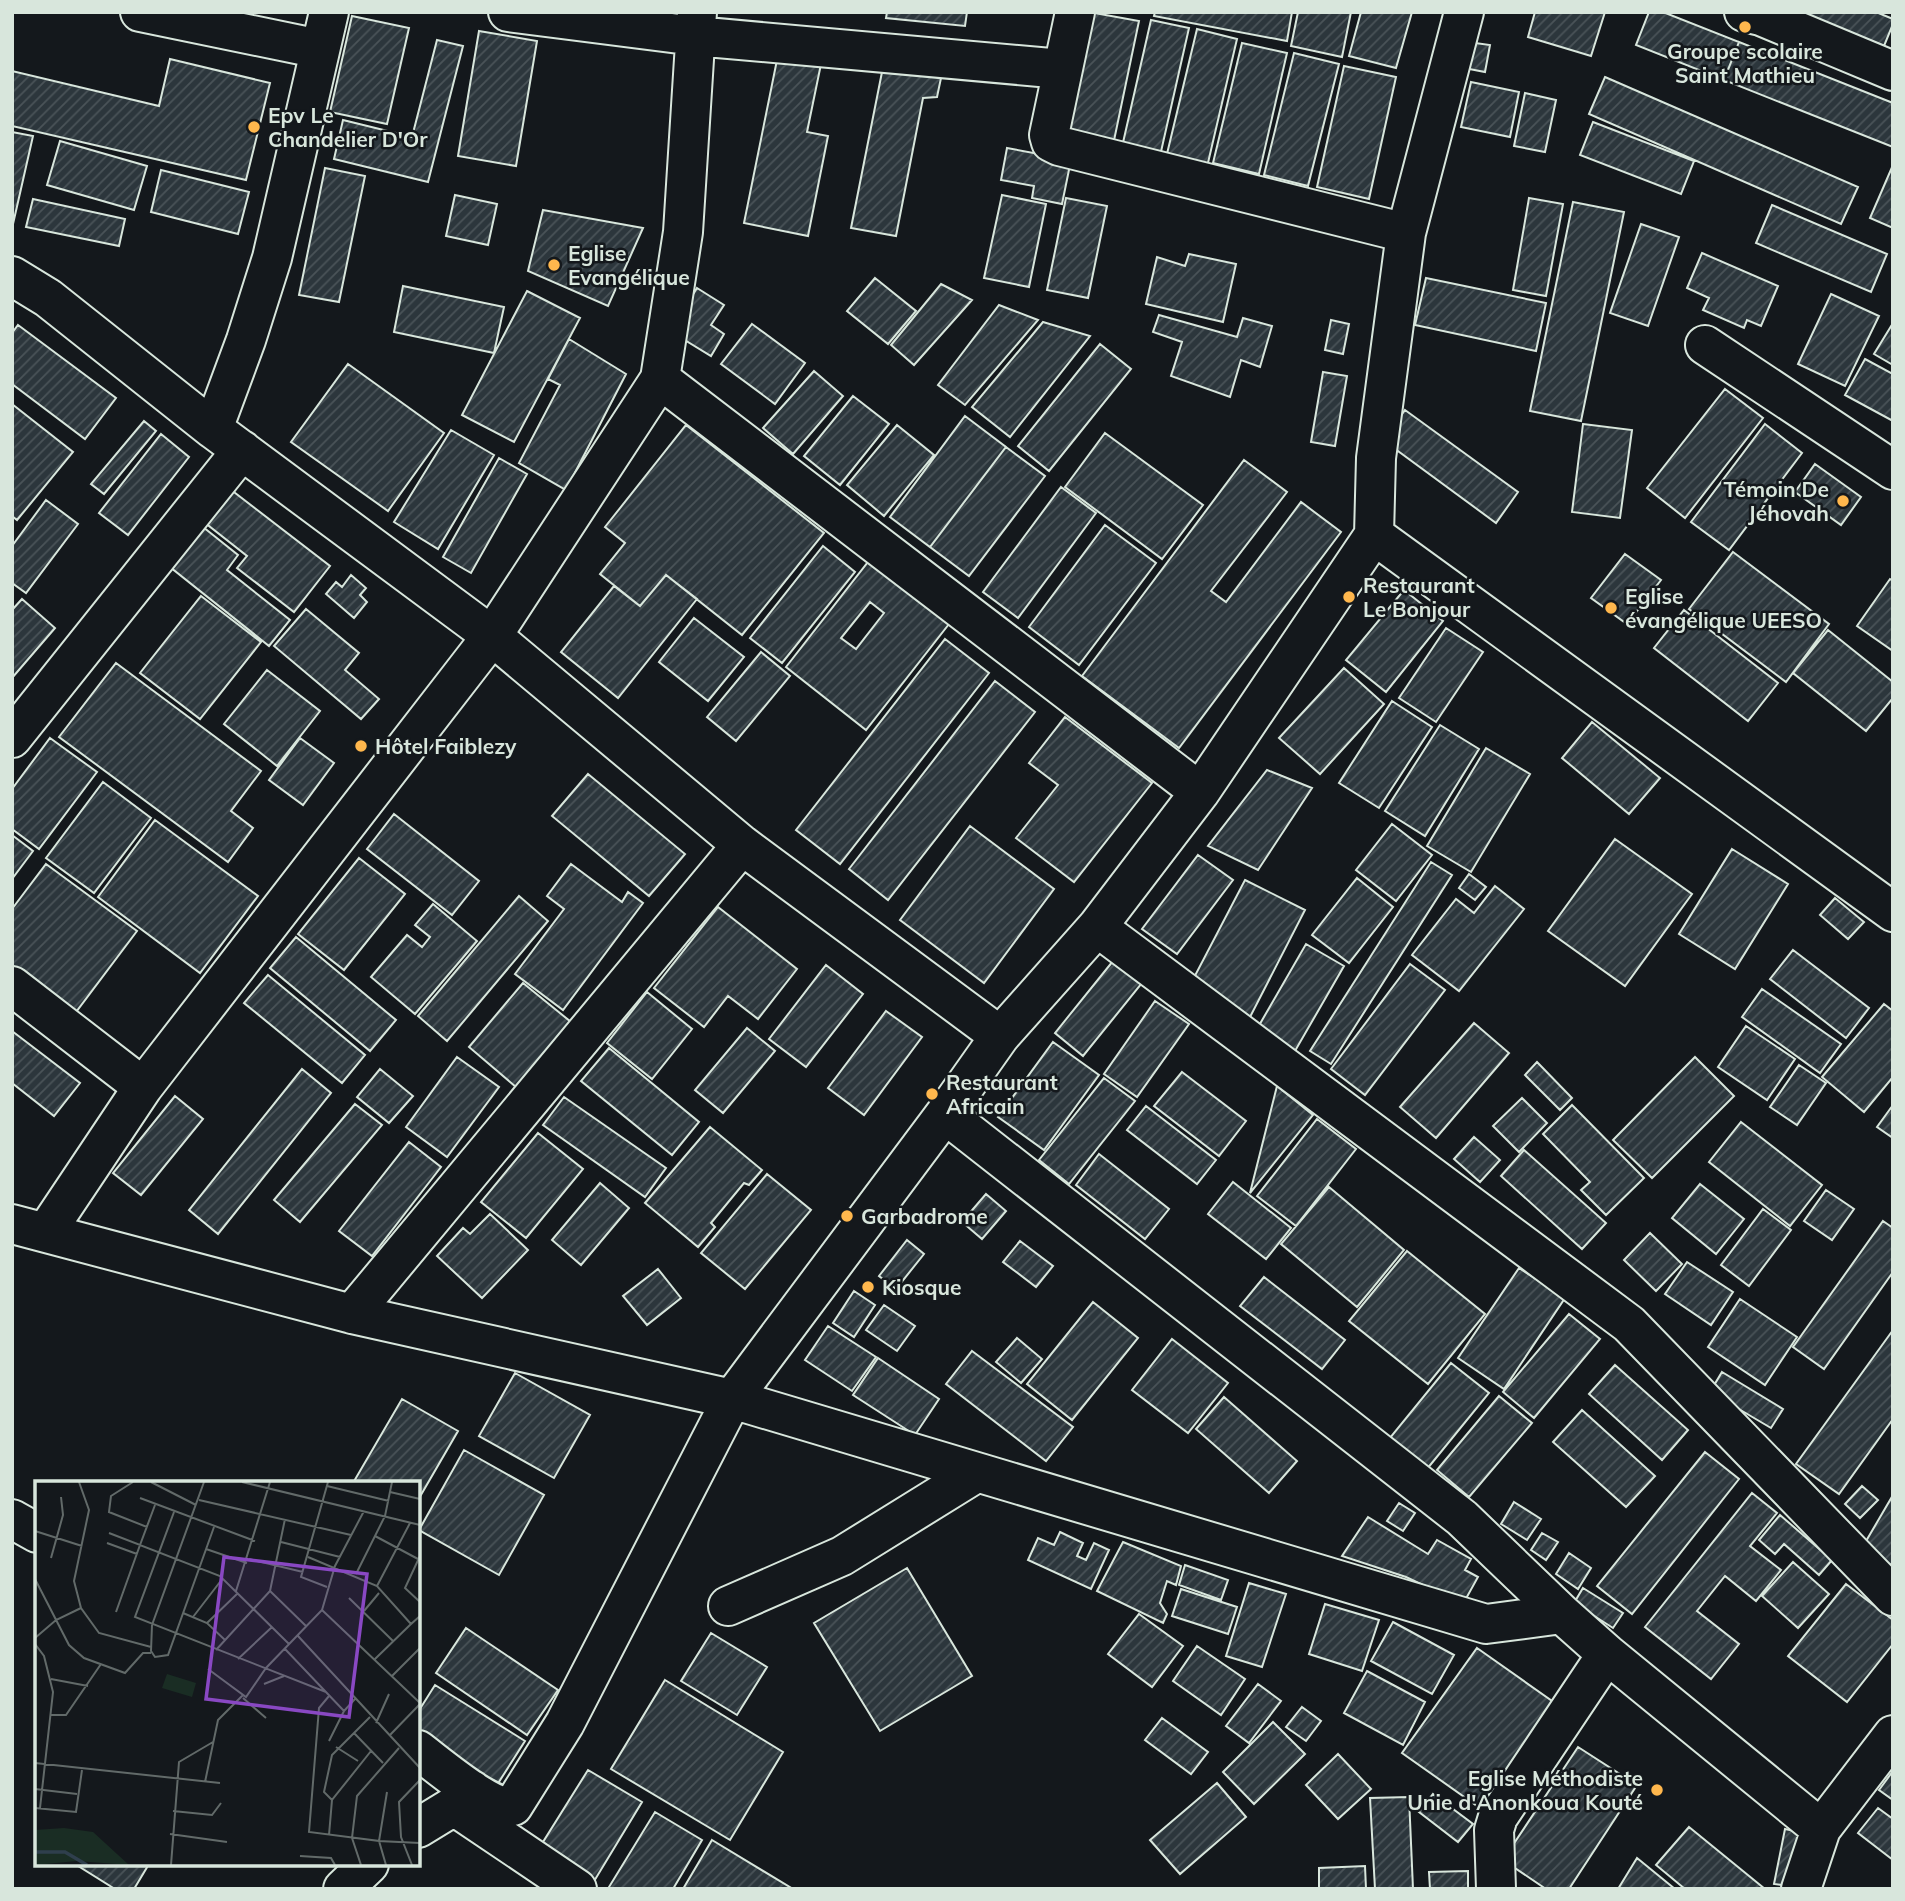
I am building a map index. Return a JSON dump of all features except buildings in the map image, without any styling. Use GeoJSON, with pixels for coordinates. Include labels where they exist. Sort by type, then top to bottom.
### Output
{"type":"FeatureCollection","features":[{"type":"Feature","properties":{"kind":"street"},"geometry":{"type":"LineString","coordinates":[[140,12],[320,49]]}},
{"type":"Feature","properties":{"kind":"street"},"geometry":{"type":"LineString","coordinates":[[12,738],[228,439],[246,340],[272,258],[329,12]]}},
{"type":"Feature","properties":{"kind":"street"},"geometry":{"type":"LineString","coordinates":[[508,12],[696,24],[1062,69]]}},
{"type":"Feature","properties":{"kind":"street"},"geometry":{"type":"LineString","coordinates":[[1075,12],[1049,135],[1051,142],[1406,233]]}},
{"type":"Feature","properties":{"kind":"street"},"geometry":{"type":"LineString","coordinates":[[420,1827],[463,1798],[513,1806],[565,1723],[732,1399],[1000,1037],[1097,928],[1200,792],[1374,535],[1376,458],[1406,233],[1464,12]]}},
{"type":"Feature","properties":{"kind":"street"},"geometry":{"type":"LineString","coordinates":[[1756,14],[1893,71]]}},
{"type":"Feature","properties":{"kind":"street"},"geometry":{"type":"LineString","coordinates":[[696,24],[683,232],[660,379],[492,636],[143,1087],[29,1228],[352,1314],[732,1399],[1486,1624],[1562,1615]]}},
{"type":"Feature","properties":{"kind":"street"},"geometry":{"type":"LineString","coordinates":[[14,279],[48,298],[228,439],[492,636],[742,845],[1000,1037]]}},
{"type":"Feature","properties":{"kind":"street"},"geometry":{"type":"LineString","coordinates":[[1705,345],[1893,470]]}},
{"type":"Feature","properties":{"kind":"street"},"geometry":{"type":"LineString","coordinates":[[660,379],[1200,792]]}},
{"type":"Feature","properties":{"kind":"street"},"geometry":{"type":"LineString","coordinates":[[1374,535],[1893,912]]}},
{"type":"Feature","properties":{"kind":"street"},"geometry":{"type":"LineString","coordinates":[[352,1314],[742,845]]}},
{"type":"Feature","properties":{"kind":"street"},"geometry":{"type":"LineString","coordinates":[[1097,928],[1629,1324],[1893,1596]]}},
{"type":"Feature","properties":{"kind":"street"},"geometry":{"type":"LineString","coordinates":[[12,986],[143,1087]]}},
{"type":"Feature","properties":{"kind":"street"},"geometry":{"type":"LineString","coordinates":[[945,1114],[1462,1518],[1562,1615],[1607,1654],[1821,1829]]}},
{"type":"Feature","properties":{"kind":"street"},"geometry":{"type":"LineString","coordinates":[[728,1606],[842,1556],[976,1473]]}},
{"type":"Feature","properties":{"kind":"street"},"geometry":{"type":"LineString","coordinates":[[12,1519],[35,1532]]}},
{"type":"Feature","properties":{"kind":"street"},"geometry":{"type":"LineString","coordinates":[[1496,1889],[1494,1830],[1499,1816],[1607,1654]]}},
{"type":"Feature","properties":{"kind":"street"},"geometry":{"type":"LineString","coordinates":[[1801,1889],[1821,1829],[1893,1735]]}},
{"type":"Feature","properties":{"kind":"street"},"geometry":{"type":"LineString","coordinates":[[420,1753],[463,1798],[577,1889]]}},
{"type":"Feature","properties":{"kind":"street"},"geometry":{"type":"LineString","coordinates":[[342,1889],[367,1866]]}},
{"type":"Feature","properties":{"kind":"place","name":"Groupe scolaire Saint Mathieu"},"geometry":{"type":"Point","coordinates":[1745,27]}},
{"type":"Feature","properties":{"kind":"place","name":"Epv Le Chandelier D'Or"},"geometry":{"type":"Point","coordinates":[254,127]}},
{"type":"Feature","properties":{"kind":"place","name":"Eglise Evangélique"},"geometry":{"type":"Point","coordinates":[554,265]}},
{"type":"Feature","properties":{"kind":"place","name":"Témoin De Jéhovah"},"geometry":{"type":"Point","coordinates":[1843,501]}},
{"type":"Feature","properties":{"kind":"place","name":"Restaurant Le Bonjour"},"geometry":{"type":"Point","coordinates":[1349,597]}},
{"type":"Feature","properties":{"kind":"place","name":"Eglise évangélique UEESO"},"geometry":{"type":"Point","coordinates":[1611,608]}},
{"type":"Feature","properties":{"kind":"place","name":"Hôtel Faiblezy"},"geometry":{"type":"Point","coordinates":[361,746]}},
{"type":"Feature","properties":{"kind":"place","name":"Restaurant Africain"},"geometry":{"type":"Point","coordinates":[932,1094]}},
{"type":"Feature","properties":{"kind":"place","name":"Garbadrome"},"geometry":{"type":"Point","coordinates":[847,1216]}},
{"type":"Feature","properties":{"kind":"place","name":"Kiosque"},"geometry":{"type":"Point","coordinates":[868,1287]}},
{"type":"Feature","properties":{"kind":"place","name":"Eglise Méthodiste Unie d'Anonkoua Kouté"},"geometry":{"type":"Point","coordinates":[1657,1790]}}]}
